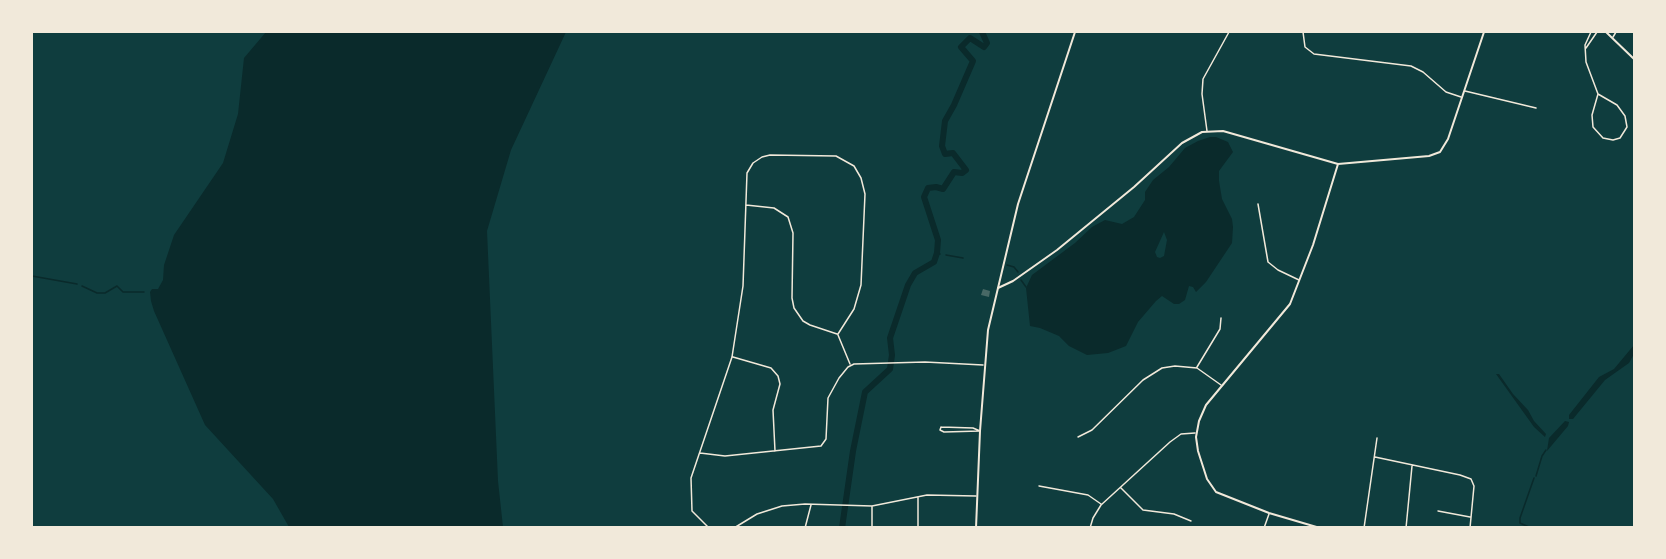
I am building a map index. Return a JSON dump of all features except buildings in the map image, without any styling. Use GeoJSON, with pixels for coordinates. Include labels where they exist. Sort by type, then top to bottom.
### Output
{"type":"FeatureCollection","features":[{"type":"Feature","properties":{"kind":"street"},"geometry":{"type":"LineString","coordinates":[[976,528],[984,365],[988,330],[1018,204],[1075,32]]}},
{"type":"Feature","properties":{"kind":"street"},"geometry":{"type":"LineString","coordinates":[[1207,130],[1202,94],[1203,79],[1229,32]]}},
{"type":"Feature","properties":{"kind":"street"},"geometry":{"type":"LineString","coordinates":[[1303,32],[1304,44],[1314,54],[1411,66],[1423,72],[1446,92],[1462,98]]}},
{"type":"Feature","properties":{"kind":"street"},"geometry":{"type":"LineString","coordinates":[[998,288],[1007,285],[1050,256],[1187,140],[1207,130],[1223,131],[1338,164],[1429,156],[1440,152],[1446,144],[1484,32]]}},
{"type":"Feature","properties":{"kind":"street"},"geometry":{"type":"LineString","coordinates":[[1591,32],[1585,45],[1586,62],[1599,94],[1617,105],[1625,116],[1628,128],[1620,138],[1613,140],[1603,138],[1593,127],[1592,115],[1599,94]]}},
{"type":"Feature","properties":{"kind":"street"},"geometry":{"type":"LineString","coordinates":[[1585,49],[1597,32]]}},
{"type":"Feature","properties":{"kind":"street"},"geometry":{"type":"LineString","coordinates":[[1606,32],[1635,59]]}},
{"type":"Feature","properties":{"kind":"street"},"geometry":{"type":"LineString","coordinates":[[1612,37],[1616,32]]}},
{"type":"Feature","properties":{"kind":"street"},"geometry":{"type":"LineString","coordinates":[[1464,90],[1536,108]]}},
{"type":"Feature","properties":{"kind":"street"},"geometry":{"type":"LineString","coordinates":[[709,528],[694,515],[690,506],[691,478],[732,357],[743,286],[748,170],[756,160],[766,155],[836,156],[848,161],[858,172],[863,183],[865,194],[861,285],[854,309],[838,334]]}},
{"type":"Feature","properties":{"kind":"street"},"geometry":{"type":"LineString","coordinates":[[1320,528],[1269,513],[1214,490],[1207,479],[1199,457],[1196,433],[1204,409],[1285,312],[1317,236],[1338,164]]}},
{"type":"Feature","properties":{"kind":"street"},"geometry":{"type":"LineString","coordinates":[[1258,204],[1268,262],[1278,270],[1300,280]]}},
{"type":"Feature","properties":{"kind":"street"},"geometry":{"type":"LineString","coordinates":[[746,205],[774,208],[788,217],[793,233],[792,298],[794,308],[803,321],[838,334]]}},
{"type":"Feature","properties":{"kind":"street"},"geometry":{"type":"LineString","coordinates":[[1197,368],[1220,329],[1221,318]]}},
{"type":"Feature","properties":{"kind":"street"},"geometry":{"type":"LineString","coordinates":[[838,334],[850,365]]}},
{"type":"Feature","properties":{"kind":"street"},"geometry":{"type":"LineString","coordinates":[[732,357],[771,368],[778,376],[780,384],[772,410],[775,452]]}},
{"type":"Feature","properties":{"kind":"street"},"geometry":{"type":"LineString","coordinates":[[699,453],[725,456],[818,447],[824,444],[828,398],[834,384],[850,365],[899,362],[984,365]]}},
{"type":"Feature","properties":{"kind":"street"},"geometry":{"type":"LineString","coordinates":[[1078,438],[1092,430],[1152,373],[1162,368],[1175,366],[1197,368],[1222,385]]}},
{"type":"Feature","properties":{"kind":"street"},"geometry":{"type":"LineString","coordinates":[[944,426],[973,428],[980,431],[944,432],[940,428],[944,426]]}},
{"type":"Feature","properties":{"kind":"street"},"geometry":{"type":"LineString","coordinates":[[1090,528],[1101,505],[1120,487],[1177,437],[1185,433],[1196,433]]}},
{"type":"Feature","properties":{"kind":"street"},"geometry":{"type":"LineString","coordinates":[[1364,528],[1377,438]]}},
{"type":"Feature","properties":{"kind":"street"},"geometry":{"type":"LineString","coordinates":[[1375,457],[1467,477],[1473,482],[1470,528]]}},
{"type":"Feature","properties":{"kind":"street"},"geometry":{"type":"LineString","coordinates":[[1406,528],[1412,465]]}},
{"type":"Feature","properties":{"kind":"street"},"geometry":{"type":"LineString","coordinates":[[1038,486],[1088,495],[1101,505]]}},
{"type":"Feature","properties":{"kind":"street"},"geometry":{"type":"LineString","coordinates":[[1120,487],[1143,510],[1174,514],[1191,521]]}},
{"type":"Feature","properties":{"kind":"street"},"geometry":{"type":"LineString","coordinates":[[734,528],[756,514],[794,504],[872,506],[934,495],[977,496]]}},
{"type":"Feature","properties":{"kind":"street"},"geometry":{"type":"LineString","coordinates":[[918,497],[918,528]]}},
{"type":"Feature","properties":{"kind":"street"},"geometry":{"type":"LineString","coordinates":[[805,528],[812,504]]}},
{"type":"Feature","properties":{"kind":"street"},"geometry":{"type":"LineString","coordinates":[[872,506],[872,528]]}},
{"type":"Feature","properties":{"kind":"street"},"geometry":{"type":"LineString","coordinates":[[1438,512],[1471,517]]}},
{"type":"Feature","properties":{"kind":"street"},"geometry":{"type":"LineString","coordinates":[[1264,528],[1269,513]]}},
{"type":"Feature","properties":{"kind":"water"},"geometry":{"type":"Polygon","coordinates":[[[266,32],[566,32],[511,150],[487,231],[498,481],[503,527],[289,527],[273,499],[205,425],[154,311],[150,292],[152,289],[158,289],[163,280],[164,265],[174,235],[223,163],[238,114],[244,58],[266,32]]]}},
{"type":"Feature","properties":{"kind":"water"},"geometry":{"type":"Polygon","coordinates":[[[1216,137],[1228,142],[1233,152],[1219,171],[1222,199],[1232,219],[1232,243],[1206,282],[1196,292],[1193,287],[1189,286],[1185,300],[1179,304],[1174,304],[1162,296],[1138,322],[1126,346],[1108,353],[1087,355],[1069,346],[1059,336],[1030,326],[1026,288],[1032,275],[1075,243],[1092,227],[1105,220],[1122,224],[1134,217],[1145,200],[1145,192],[1153,180],[1169,167],[1185,148],[1198,141],[1216,137]],[[1164,232],[1155,252],[1157,257],[1164,256],[1167,240],[1164,232]]]}},
{"type":"Feature","properties":{"kind":"water"},"geometry":{"type":"Polygon","coordinates":[[[1634,345],[1634,354],[1629,363],[1605,380],[1573,419],[1569,419],[1569,415],[1599,377],[1614,369],[1634,345]]]}},
{"type":"Feature","properties":{"kind":"water"},"geometry":{"type":"Polygon","coordinates":[[[1496,374],[1499,374],[1528,410],[1546,434],[1545,437],[1534,427],[1496,374]]]}},
{"type":"Feature","properties":{"kind":"water"},"geometry":{"type":"Polygon","coordinates":[[[1565,421],[1569,422],[1568,426],[1547,451],[1549,438],[1565,421]]]}},
{"type":"Feature","properties":{"kind":"waterway"},"geometry":{"type":"LineString","coordinates":[[842,528],[853,451],[865,392],[890,369],[892,355],[890,338],[908,285],[915,273],[934,262],[937,253],[938,240],[924,197],[928,188],[943,189],[954,172],[962,173],[966,170],[953,153],[945,154],[942,146],[945,121],[973,61],[961,47],[970,38],[984,47],[987,43],[982,32]]}},
{"type":"Feature","properties":{"kind":"waterway"},"geometry":{"type":"LineString","coordinates":[[946,255],[963,258]]}},
{"type":"Feature","properties":{"kind":"waterway"},"geometry":{"type":"LineString","coordinates":[[1007,265],[1014,267],[1018,272]]}},
{"type":"Feature","properties":{"kind":"waterway"},"geometry":{"type":"LineString","coordinates":[[32,276],[77,284]]}},
{"type":"Feature","properties":{"kind":"waterway"},"geometry":{"type":"LineString","coordinates":[[1021,280],[1026,287]]}},
{"type":"Feature","properties":{"kind":"waterway"},"geometry":{"type":"LineString","coordinates":[[82,286],[97,293],[105,293],[117,286],[123,292],[144,292]]}},
{"type":"Feature","properties":{"kind":"waterway"},"geometry":{"type":"LineString","coordinates":[[1536,476],[1546,450]]}},
{"type":"Feature","properties":{"kind":"waterway"},"geometry":{"type":"LineString","coordinates":[[1531,528],[1520,523],[1520,518],[1534,478]]}}]}
